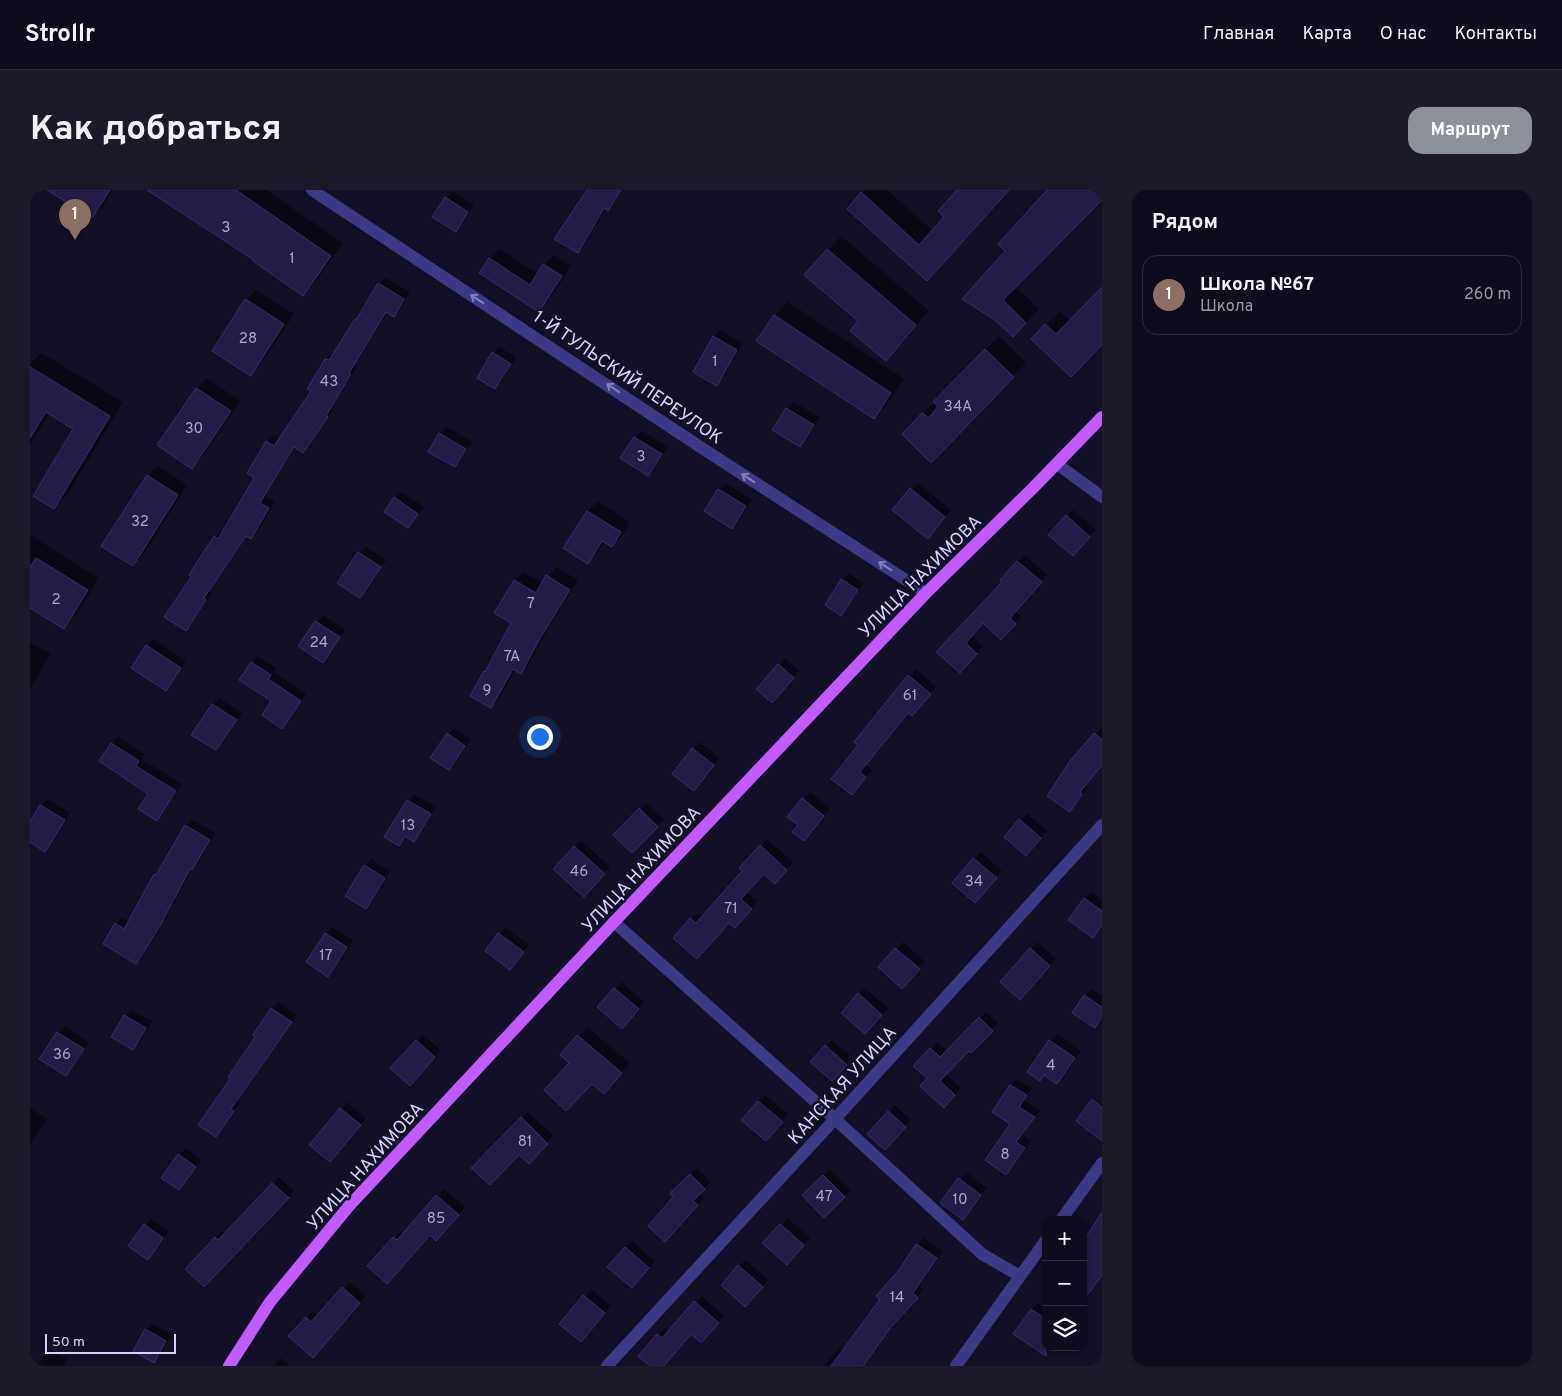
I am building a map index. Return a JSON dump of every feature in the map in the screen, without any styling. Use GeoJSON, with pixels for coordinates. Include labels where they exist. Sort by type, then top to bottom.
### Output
{"type":"FeatureCollection","features":[{"type":"Feature","properties":{"kind":"main road","name":"УЛИЦА НАХИМОВА"},"geometry":{"type":"LineString","coordinates":[[230,1366],[270,1302],[349,1206],[614,922],[926,593],[1102,417]]}},
{"type":"Feature","properties":{"kind":"street","name":"1-Й ТУЛЬСКИЙ ПЕРЕУЛОК"},"geometry":{"type":"LineString","coordinates":[[312,190],[711,454],[926,593]]}},
{"type":"Feature","properties":{"kind":"street"},"geometry":{"type":"LineString","coordinates":[[1057,464],[1102,497]]}},
{"type":"Feature","properties":{"kind":"street","name":"КАНСКАЯ УЛИЦА"},"geometry":{"type":"LineString","coordinates":[[607,1366],[836,1118],[1102,825]]}},
{"type":"Feature","properties":{"kind":"street"},"geometry":{"type":"LineString","coordinates":[[614,922],[836,1118],[982,1254],[1020,1276]]}},
{"type":"Feature","properties":{"kind":"street"},"geometry":{"type":"LineString","coordinates":[[1064,1216],[1102,1163]]}},
{"type":"Feature","properties":{"kind":"street"},"geometry":{"type":"LineString","coordinates":[[956,1366],[1042,1246]]}},
{"type":"Feature","properties":{"kind":"building"},"geometry":{"type":"Polygon","coordinates":[[[47,190],[110,190],[92,218],[47,190]]]}},
{"type":"Feature","properties":{"kind":"building"},"geometry":{"type":"Polygon","coordinates":[[[147,190],[236,190],[331,256],[303,296],[254,260],[147,190]]]}},
{"type":"Feature","properties":{"kind":"building"},"geometry":{"type":"Polygon","coordinates":[[[587,190],[621,190],[608,211],[604,208],[578,253],[554,239],[587,190]]]}},
{"type":"Feature","properties":{"kind":"building"},"geometry":{"type":"Polygon","coordinates":[[[957,190],[1009,190],[927,281],[847,209],[861,192],[919,245],[944,217],[938,211],[957,190]]]}},
{"type":"Feature","properties":{"kind":"building"},"geometry":{"type":"Polygon","coordinates":[[[1047,190],[1102,190],[1102,200],[1003,300],[1026,323],[1013,337],[995,320],[962,299],[1005,251],[998,244],[1047,190]]]}},
{"type":"Feature","properties":{"kind":"building"},"geometry":{"type":"Polygon","coordinates":[[[445,197],[468,212],[456,232],[432,217],[445,197]]]}},
{"type":"Feature","properties":{"kind":"building"},"geometry":{"type":"Polygon","coordinates":[[[827,249],[916,325],[886,361],[850,331],[858,321],[804,275],[827,249]]]}},
{"type":"Feature","properties":{"kind":"building"},"geometry":{"type":"Polygon","coordinates":[[[489,258],[530,285],[543,264],[562,276],[539,312],[479,273],[489,258]]]}},
{"type":"Feature","properties":{"kind":"building"},"geometry":{"type":"Polygon","coordinates":[[[378,283],[404,299],[394,317],[386,312],[349,373],[351,374],[326,416],[328,417],[303,453],[294,447],[260,503],[269,508],[251,539],[246,536],[204,598],[206,600],[186,631],[164,617],[191,577],[189,575],[214,536],[218,539],[254,478],[247,473],[266,441],[274,446],[311,391],[307,389],[325,359],[329,360],[378,283]]]}},
{"type":"Feature","properties":{"kind":"building"},"geometry":{"type":"Polygon","coordinates":[[[1102,287],[1102,345],[1071,377],[1031,339],[1045,324],[1056,334],[1102,287]]]}},
{"type":"Feature","properties":{"kind":"building"},"geometry":{"type":"Polygon","coordinates":[[[245,299],[284,324],[251,376],[212,351],[245,299]]]}},
{"type":"Feature","properties":{"kind":"building"},"geometry":{"type":"Polygon","coordinates":[[[774,315],[891,393],[874,419],[756,341],[774,315]]]}},
{"type":"Feature","properties":{"kind":"building"},"geometry":{"type":"Polygon","coordinates":[[[713,336],[737,350],[717,386],[693,372],[713,336]]]}},
{"type":"Feature","properties":{"kind":"building"},"geometry":{"type":"Polygon","coordinates":[[[985,349],[1014,377],[931,463],[902,434],[922,413],[929,418],[938,406],[933,402],[985,349]]]}},
{"type":"Feature","properties":{"kind":"building"},"geometry":{"type":"Polygon","coordinates":[[[492,352],[511,364],[495,389],[477,378],[492,352]]]}},
{"type":"Feature","properties":{"kind":"building"},"geometry":{"type":"Polygon","coordinates":[[[30,367],[110,416],[54,509],[33,496],[73,429],[46,412],[30,438],[30,367]]]}},
{"type":"Feature","properties":{"kind":"building"},"geometry":{"type":"Polygon","coordinates":[[[196,388],[231,411],[192,469],[157,445],[196,388]]]}},
{"type":"Feature","properties":{"kind":"building"},"geometry":{"type":"Polygon","coordinates":[[[786,408],[814,425],[800,447],[772,430],[786,408]]]}},
{"type":"Feature","properties":{"kind":"building"},"geometry":{"type":"Polygon","coordinates":[[[439,433],[466,449],[455,467],[428,452],[439,433]]]}},
{"type":"Feature","properties":{"kind":"building"},"geometry":{"type":"Polygon","coordinates":[[[634,437],[662,454],[648,476],[620,458],[634,437]]]}},
{"type":"Feature","properties":{"kind":"building"},"geometry":{"type":"Polygon","coordinates":[[[147,475],[178,495],[133,566],[101,546],[147,475]]]}},
{"type":"Feature","properties":{"kind":"building"},"geometry":{"type":"Polygon","coordinates":[[[910,488],[945,517],[928,539],[892,510],[910,488]]]}},
{"type":"Feature","properties":{"kind":"building"},"geometry":{"type":"Polygon","coordinates":[[[718,489],[746,506],[732,529],[704,511],[718,489]]]}},
{"type":"Feature","properties":{"kind":"building"},"geometry":{"type":"Polygon","coordinates":[[[394,497],[418,514],[408,528],[384,512],[394,497]]]}},
{"type":"Feature","properties":{"kind":"building"},"geometry":{"type":"Polygon","coordinates":[[[587,511],[621,532],[612,547],[602,541],[588,564],[563,548],[587,511]]]}},
{"type":"Feature","properties":{"kind":"building"},"geometry":{"type":"Polygon","coordinates":[[[1066,515],[1090,537],[1073,556],[1048,535],[1066,515]]]}},
{"type":"Feature","properties":{"kind":"building"},"geometry":{"type":"Polygon","coordinates":[[[358,552],[381,567],[360,598],[337,583],[358,552]]]}},
{"type":"Feature","properties":{"kind":"building"},"geometry":{"type":"Polygon","coordinates":[[[36,558],[88,590],[64,629],[30,608],[30,567],[36,558]]]}},
{"type":"Feature","properties":{"kind":"building"},"geometry":{"type":"Polygon","coordinates":[[[1017,561],[1042,582],[1010,618],[1016,624],[1001,640],[983,623],[966,643],[977,654],[960,673],[936,652],[1002,582],[1000,580],[1017,561]]]}},
{"type":"Feature","properties":{"kind":"building"},"geometry":{"type":"Polygon","coordinates":[[[546,575],[570,590],[539,640],[521,674],[513,669],[491,708],[470,696],[511,623],[494,613],[514,580],[536,593],[546,575]]]}},
{"type":"Feature","properties":{"kind":"building"},"geometry":{"type":"Polygon","coordinates":[[[841,579],[858,590],[841,616],[825,605],[841,579]]]}},
{"type":"Feature","properties":{"kind":"building"},"geometry":{"type":"Polygon","coordinates":[[[315,621],[340,637],[323,663],[298,646],[315,621]]]}},
{"type":"Feature","properties":{"kind":"building"},"geometry":{"type":"Polygon","coordinates":[[[146,645],[181,668],[166,691],[131,668],[146,645]]]}},
{"type":"Feature","properties":{"kind":"building"},"geometry":{"type":"Polygon","coordinates":[[[251,662],[271,675],[268,679],[301,701],[282,729],[262,715],[271,701],[239,680],[251,662]]]}},
{"type":"Feature","properties":{"kind":"building"},"geometry":{"type":"Polygon","coordinates":[[[778,664],[794,678],[772,703],[756,689],[778,664]]]}},
{"type":"Feature","properties":{"kind":"building"},"geometry":{"type":"Polygon","coordinates":[[[908,675],[931,694],[912,716],[908,713],[860,772],[866,777],[852,795],[831,779],[858,745],[854,742],[908,675]]]}},
{"type":"Feature","properties":{"kind":"building"},"geometry":{"type":"Polygon","coordinates":[[[212,704],[237,720],[216,750],[191,735],[212,704]]]}},
{"type":"Feature","properties":{"kind":"building"},"geometry":{"type":"Polygon","coordinates":[[[447,733],[465,746],[449,770],[430,758],[447,733]]]}},
{"type":"Feature","properties":{"kind":"building"},"geometry":{"type":"Polygon","coordinates":[[[1094,733],[1102,739],[1102,765],[1080,792],[1082,794],[1070,812],[1047,796],[1070,761],[1094,733]]]}},
{"type":"Feature","properties":{"kind":"building"},"geometry":{"type":"Polygon","coordinates":[[[111,743],[139,761],[136,766],[176,791],[157,821],[138,809],[148,794],[99,761],[111,743]]]}},
{"type":"Feature","properties":{"kind":"building"},"geometry":{"type":"Polygon","coordinates":[[[692,748],[714,765],[694,791],[672,774],[692,748]]]}},
{"type":"Feature","properties":{"kind":"building"},"geometry":{"type":"Polygon","coordinates":[[[802,798],[824,816],[804,841],[792,832],[798,825],[787,817],[802,798]]]}},
{"type":"Feature","properties":{"kind":"building"},"geometry":{"type":"Polygon","coordinates":[[[407,800],[431,814],[414,842],[405,836],[399,846],[384,837],[407,800]]]}},
{"type":"Feature","properties":{"kind":"building"},"geometry":{"type":"Polygon","coordinates":[[[40,805],[65,820],[45,852],[30,842],[30,821],[40,805]]]}},
{"type":"Feature","properties":{"kind":"building"},"geometry":{"type":"Polygon","coordinates":[[[639,808],[658,827],[632,853],[613,835],[639,808]]]}},
{"type":"Feature","properties":{"kind":"building"},"geometry":{"type":"Polygon","coordinates":[[[1019,819],[1041,838],[1026,856],[1004,837],[1019,819]]]}},
{"type":"Feature","properties":{"kind":"building"},"geometry":{"type":"Polygon","coordinates":[[[185,825],[210,840],[192,870],[190,869],[161,924],[136,964],[103,944],[115,923],[124,929],[154,874],[156,875],[185,825]]]}},
{"type":"Feature","properties":{"kind":"building"},"geometry":{"type":"Polygon","coordinates":[[[760,845],[787,870],[775,884],[764,874],[741,899],[752,909],[735,928],[729,923],[697,959],[673,938],[690,918],[696,923],[742,871],[739,868],[760,845]]]}},
{"type":"Feature","properties":{"kind":"building"},"geometry":{"type":"Polygon","coordinates":[[[574,846],[605,874],[584,897],[553,869],[574,846]]]}},
{"type":"Feature","properties":{"kind":"building"},"geometry":{"type":"Polygon","coordinates":[[[973,858],[997,878],[975,903],[952,883],[973,858]]]}},
{"type":"Feature","properties":{"kind":"building"},"geometry":{"type":"Polygon","coordinates":[[[364,865],[385,878],[366,909],[345,896],[364,865]]]}},
{"type":"Feature","properties":{"kind":"building"},"geometry":{"type":"Polygon","coordinates":[[[1084,898],[1102,911],[1102,925],[1093,938],[1068,920],[1084,898]]]}},
{"type":"Feature","properties":{"kind":"building"},"geometry":{"type":"Polygon","coordinates":[[[325,933],[347,947],[328,977],[306,962],[325,933]]]}},
{"type":"Feature","properties":{"kind":"building"},"geometry":{"type":"Polygon","coordinates":[[[498,933],[524,952],[510,970],[485,951],[498,933]]]}},
{"type":"Feature","properties":{"kind":"building"},"geometry":{"type":"Polygon","coordinates":[[[895,948],[920,969],[902,989],[878,967],[895,948]]]}},
{"type":"Feature","properties":{"kind":"building"},"geometry":{"type":"Polygon","coordinates":[[[1030,948],[1050,966],[1020,1000],[1000,982],[1030,948]]]}},
{"type":"Feature","properties":{"kind":"building"},"geometry":{"type":"Polygon","coordinates":[[[614,988],[639,1009],[622,1029],[597,1007],[614,988]]]}},
{"type":"Feature","properties":{"kind":"building"},"geometry":{"type":"Polygon","coordinates":[[[858,993],[882,1015],[865,1034],[841,1013],[858,993]]]}},
{"type":"Feature","properties":{"kind":"building"},"geometry":{"type":"Polygon","coordinates":[[[1084,995],[1102,1007],[1102,1017],[1095,1028],[1072,1013],[1084,995]]]}},
{"type":"Feature","properties":{"kind":"building"},"geometry":{"type":"Polygon","coordinates":[[[271,1008],[292,1022],[231,1109],[234,1111],[216,1137],[198,1125],[230,1079],[228,1077],[255,1037],[253,1035],[271,1008]]]}},
{"type":"Feature","properties":{"kind":"building"},"geometry":{"type":"Polygon","coordinates":[[[124,1015],[146,1028],[133,1050],[111,1037],[124,1015]]]}},
{"type":"Feature","properties":{"kind":"building"},"geometry":{"type":"Polygon","coordinates":[[[979,1017],[993,1031],[971,1053],[969,1051],[940,1081],[955,1095],[944,1108],[920,1086],[927,1078],[913,1066],[930,1048],[940,1057],[979,1017]]]}},
{"type":"Feature","properties":{"kind":"building"},"geometry":{"type":"Polygon","coordinates":[[[57,1032],[84,1049],[66,1076],[39,1059],[57,1032]]]}},
{"type":"Feature","properties":{"kind":"building"},"geometry":{"type":"Polygon","coordinates":[[[577,1035],[622,1073],[604,1094],[592,1084],[566,1111],[544,1090],[569,1063],[560,1055],[577,1035]]]}},
{"type":"Feature","properties":{"kind":"building"},"geometry":{"type":"Polygon","coordinates":[[[416,1040],[435,1057],[410,1086],[390,1068],[416,1040]]]}},
{"type":"Feature","properties":{"kind":"building"},"geometry":{"type":"Polygon","coordinates":[[[1049,1040],[1075,1058],[1057,1084],[1044,1075],[1040,1081],[1027,1072],[1049,1040]]]}},
{"type":"Feature","properties":{"kind":"building"},"geometry":{"type":"Polygon","coordinates":[[[825,1045],[847,1065],[832,1081],[810,1062],[825,1045]]]}},
{"type":"Feature","properties":{"kind":"building"},"geometry":{"type":"Polygon","coordinates":[[[1010,1085],[1027,1095],[1019,1107],[1035,1117],[1016,1142],[1025,1148],[1006,1175],[985,1160],[1010,1124],[992,1112],[1010,1085]]]}},
{"type":"Feature","properties":{"kind":"building"},"geometry":{"type":"Polygon","coordinates":[[[1092,1099],[1102,1107],[1102,1141],[1076,1121],[1092,1099]]]}},
{"type":"Feature","properties":{"kind":"building"},"geometry":{"type":"Polygon","coordinates":[[[758,1101],[783,1122],[766,1141],[741,1120],[758,1101]]]}},
{"type":"Feature","properties":{"kind":"building"},"geometry":{"type":"Polygon","coordinates":[[[340,1108],[361,1125],[330,1162],[309,1145],[340,1108]]]}},
{"type":"Feature","properties":{"kind":"building"},"geometry":{"type":"Polygon","coordinates":[[[888,1111],[906,1127],[885,1150],[867,1134],[888,1111]]]}},
{"type":"Feature","properties":{"kind":"building"},"geometry":{"type":"Polygon","coordinates":[[[521,1117],[548,1144],[529,1164],[519,1155],[490,1185],[471,1168],[521,1117]]]}},
{"type":"Feature","properties":{"kind":"building"},"geometry":{"type":"Polygon","coordinates":[[[178,1154],[196,1167],[179,1190],[161,1178],[178,1154]]]}},
{"type":"Feature","properties":{"kind":"building"},"geometry":{"type":"Polygon","coordinates":[[[690,1174],[705,1189],[693,1201],[698,1205],[665,1242],[648,1226],[673,1197],[670,1193],[690,1174]]]}},
{"type":"Feature","properties":{"kind":"building"},"geometry":{"type":"Polygon","coordinates":[[[823,1175],[845,1197],[824,1218],[802,1195],[823,1175]]]}},
{"type":"Feature","properties":{"kind":"building"},"geometry":{"type":"Polygon","coordinates":[[[958,1178],[981,1195],[963,1220],[940,1203],[958,1178]]]}},
{"type":"Feature","properties":{"kind":"building"},"geometry":{"type":"Polygon","coordinates":[[[272,1183],[289,1198],[204,1287],[185,1269],[215,1237],[218,1240],[272,1183]]]}},
{"type":"Feature","properties":{"kind":"building"},"geometry":{"type":"Polygon","coordinates":[[[436,1195],[459,1215],[436,1241],[430,1235],[387,1284],[367,1266],[393,1237],[397,1240],[436,1195]]]}},
{"type":"Feature","properties":{"kind":"building"},"geometry":{"type":"Polygon","coordinates":[[[1102,1212],[1102,1276],[1087,1295],[1087,1261],[1087,1236],[1102,1212]]]}},
{"type":"Feature","properties":{"kind":"building"},"geometry":{"type":"Polygon","coordinates":[[[144,1224],[163,1238],[148,1260],[128,1246],[144,1224]]]}},
{"type":"Feature","properties":{"kind":"building"},"geometry":{"type":"Polygon","coordinates":[[[780,1224],[804,1245],[787,1265],[762,1243],[780,1224]]]}},
{"type":"Feature","properties":{"kind":"building"},"geometry":{"type":"Polygon","coordinates":[[[916,1244],[937,1258],[913,1293],[918,1298],[891,1327],[863,1366],[831,1366],[880,1299],[876,1296],[899,1270],[916,1244]]]}},
{"type":"Feature","properties":{"kind":"building"},"geometry":{"type":"Polygon","coordinates":[[[625,1247],[649,1268],[632,1288],[607,1267],[625,1247]]]}},
{"type":"Feature","properties":{"kind":"building"},"geometry":{"type":"Polygon","coordinates":[[[738,1265],[763,1287],[745,1307],[721,1285],[738,1265]]]}},
{"type":"Feature","properties":{"kind":"building"},"geometry":{"type":"Polygon","coordinates":[[[342,1287],[360,1303],[313,1358],[288,1336],[306,1317],[311,1322],[342,1287]]]}},
{"type":"Feature","properties":{"kind":"building"},"geometry":{"type":"Polygon","coordinates":[[[583,1295],[605,1313],[581,1342],[559,1324],[583,1295]]]}},
{"type":"Feature","properties":{"kind":"building"},"geometry":{"type":"Polygon","coordinates":[[[694,1301],[719,1323],[701,1343],[691,1334],[664,1366],[650,1366],[638,1356],[657,1334],[662,1338],[694,1301]]]}},
{"type":"Feature","properties":{"kind":"building"},"geometry":{"type":"Polygon","coordinates":[[[1031,1309],[1042,1316],[1042,1351],[1046,1351],[1046,1356],[1013,1334],[1031,1309]]]}},
{"type":"Feature","properties":{"kind":"building"},"geometry":{"type":"Polygon","coordinates":[[[145,1329],[166,1341],[154,1363],[133,1351],[145,1329]]]}},
{"type":"Feature","properties":{"kind":"place","name":"Школа №67"},"geometry":{"type":"Point","coordinates":[75,240]}}]}
